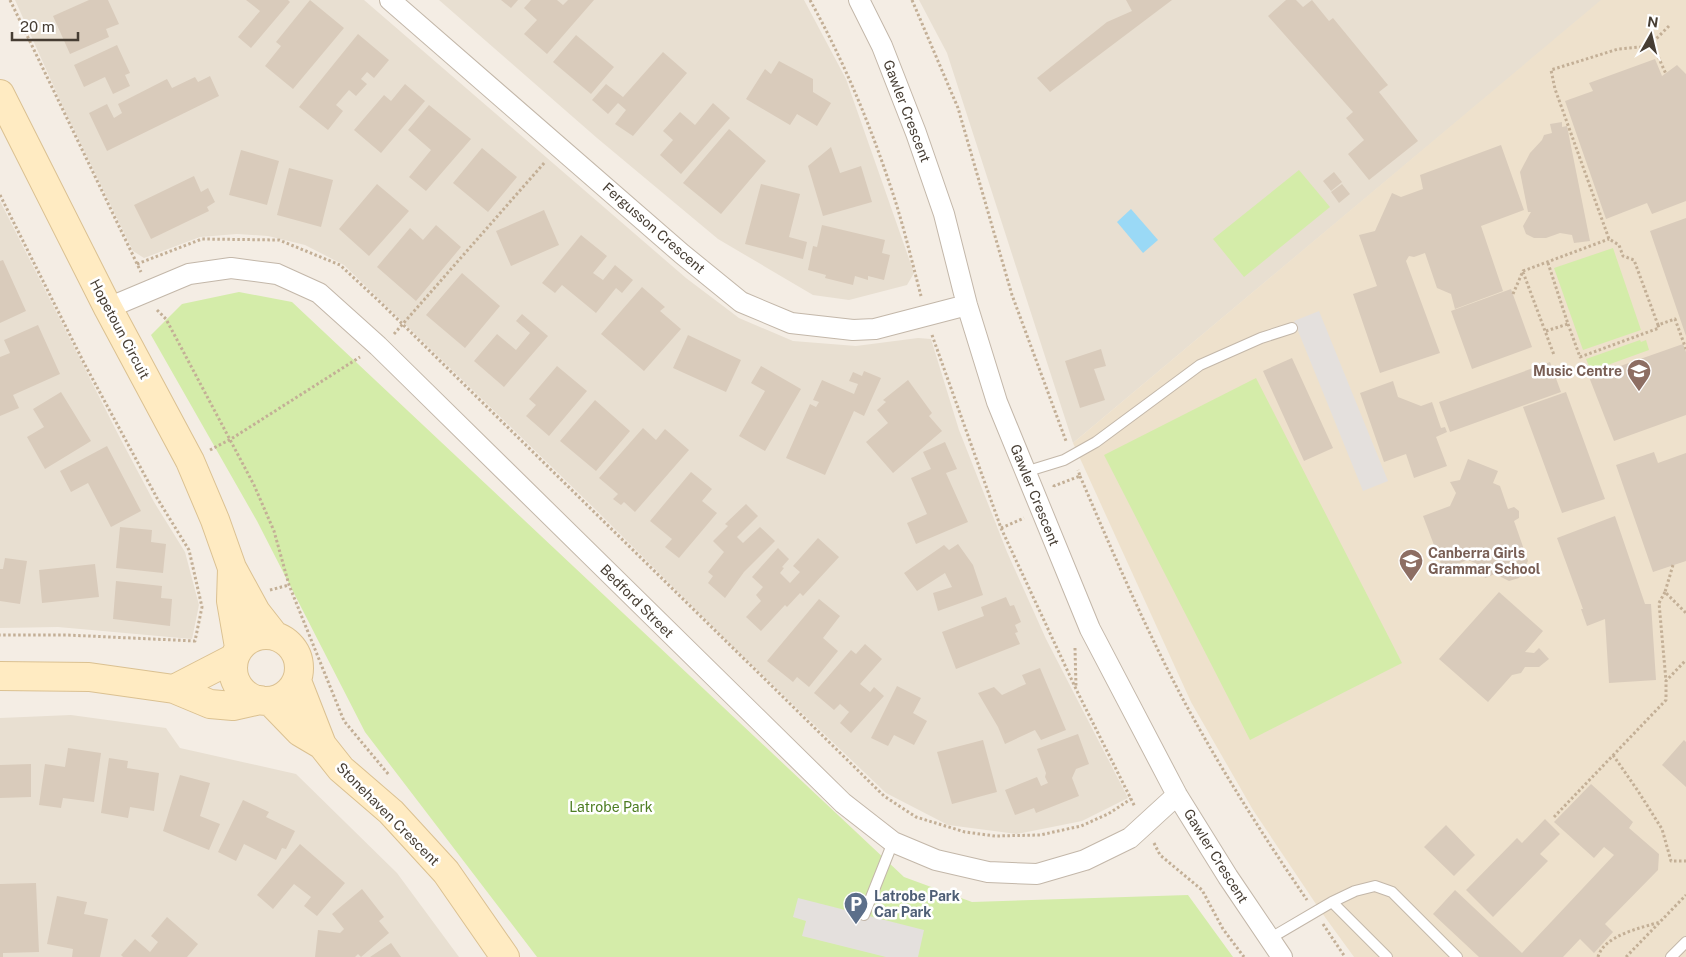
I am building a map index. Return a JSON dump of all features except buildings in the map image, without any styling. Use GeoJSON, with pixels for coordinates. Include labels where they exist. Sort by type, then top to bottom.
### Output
{"type":"FeatureCollection","features":[{"type":"Feature","properties":{"kind":"main road","name":"Hopetoun Circuit"},"geometry":{"type":"LineString","coordinates":[[0,94],[108,308],[190,462],[215,520],[232,568],[256,612],[274,635]]}},
{"type":"Feature","properties":{"kind":"main road","name":"Hopetoun Circuit"},"geometry":{"type":"LineString","coordinates":[[232,568],[231,601],[237,653]]}},
{"type":"Feature","properties":{"kind":"main road"},"geometry":{"type":"LineString","coordinates":[[0,676],[90,677],[174,689],[210,704],[233,706],[281,698],[291,690],[297,680],[299,660],[294,650],[284,640],[274,635],[264,634],[246,641],[237,653],[233,669],[235,680],[241,689],[249,696],[265,700]]}},
{"type":"Feature","properties":{"kind":"main road"},"geometry":{"type":"LineString","coordinates":[[174,689],[237,653]]}},
{"type":"Feature","properties":{"kind":"main road","name":"Stonehaven Crescent"},"geometry":{"type":"LineString","coordinates":[[297,680],[322,745],[341,769],[391,812],[446,872],[505,957]]}},
{"type":"Feature","properties":{"kind":"main road","name":"Stonehaven Crescent"},"geometry":{"type":"LineString","coordinates":[[265,700],[300,732],[322,745]]}},
{"type":"Feature","properties":{"kind":"street","name":"Fergusson Crescent"},"geometry":{"type":"LineString","coordinates":[[390,0],[682,254],[741,302],[791,323],[853,330],[875,329],[921,309],[967,305]]}},
{"type":"Feature","properties":{"kind":"street","name":"Gawler Crescent"},"geometry":{"type":"LineString","coordinates":[[859,0],[882,46],[916,133],[944,214],[967,305],[997,402],[1090,629],[1177,796],[1228,877],[1282,957]]}},
{"type":"Feature","properties":{"kind":"street","name":"Bedford Street"},"geometry":{"type":"LineString","coordinates":[[108,308],[189,274],[231,268],[277,274],[319,293],[378,346],[842,803],[893,842],[936,860],[988,872],[1037,874],[1086,860],[1130,838],[1177,796]]}},
{"type":"Feature","properties":{"kind":"lane"},"geometry":{"type":"LineString","coordinates":[[1025,472],[1064,460],[1096,442],[1200,365],[1261,338],[1292,328]]}},
{"type":"Feature","properties":{"kind":"lane"},"geometry":{"type":"LineString","coordinates":[[864,915],[893,842]]}},
{"type":"Feature","properties":{"kind":"lane"},"geometry":{"type":"LineString","coordinates":[[1269,938],[1332,902],[1355,891],[1375,886],[1392,892],[1457,957]]}},
{"type":"Feature","properties":{"kind":"lane"},"geometry":{"type":"LineString","coordinates":[[1332,902],[1386,957]]}},
{"type":"Feature","properties":{"kind":"lane"},"geometry":{"type":"LineString","coordinates":[[1671,957],[1686,942]]}},
{"type":"Feature","properties":{"kind":"path"},"geometry":{"type":"LineString","coordinates":[[810,0],[830,37],[863,110],[890,183],[922,298],[921,309],[1001,528],[1076,689],[1160,855],[1202,890],[1223,930],[1244,957]]}},
{"type":"Feature","properties":{"kind":"path"},"geometry":{"type":"LineString","coordinates":[[912,0],[958,108],[1012,295],[1072,456],[1131,594],[1186,704],[1248,810],[1345,957]]}},
{"type":"Feature","properties":{"kind":"path"},"geometry":{"type":"LineString","coordinates":[[1548,263],[1580,357],[1659,328],[1634,260],[1623,256],[1619,246],[1609,239],[1555,89],[1551,70],[1618,49],[1641,47],[1652,43],[1669,26]]}},
{"type":"Feature","properties":{"kind":"path"},"geometry":{"type":"LineString","coordinates":[[1652,43],[1666,74]]}},
{"type":"Feature","properties":{"kind":"path"},"geometry":{"type":"LineString","coordinates":[[190,462],[231,439],[391,337],[559,146]]}},
{"type":"Feature","properties":{"kind":"path"},"geometry":{"type":"LineString","coordinates":[[0,195],[84,363],[157,498],[189,550],[202,607],[196,640],[67,635],[0,635]]}},
{"type":"Feature","properties":{"kind":"path"},"geometry":{"type":"LineString","coordinates":[[137,264],[202,238],[278,240],[340,265],[884,796],[916,817],[965,832],[995,836],[1040,835],[1081,826],[1108,814],[1131,799]]}},
{"type":"Feature","properties":{"kind":"path"},"geometry":{"type":"LineString","coordinates":[[1513,294],[1523,271],[1609,239]]}},
{"type":"Feature","properties":{"kind":"path"},"geometry":{"type":"LineString","coordinates":[[1523,271],[1554,356]]}},
{"type":"Feature","properties":{"kind":"path"},"geometry":{"type":"LineString","coordinates":[[1658,325],[1675,319],[1686,349]]}},
{"type":"Feature","properties":{"kind":"path"},"geometry":{"type":"LineString","coordinates":[[1546,331],[1568,324]]}},
{"type":"Feature","properties":{"kind":"path"},"geometry":{"type":"LineString","coordinates":[[1057,495],[1054,486],[1080,476]]}},
{"type":"Feature","properties":{"kind":"path"},"geometry":{"type":"LineString","coordinates":[[1554,817],[1666,700],[1659,603],[1665,592],[1673,566]]}},
{"type":"Feature","properties":{"kind":"path"},"geometry":{"type":"LineString","coordinates":[[289,585],[344,721],[393,780]]}},
{"type":"Feature","properties":{"kind":"path"},"geometry":{"type":"LineString","coordinates":[[1665,592],[1686,613]]}},
{"type":"Feature","properties":{"kind":"path"},"geometry":{"type":"LineString","coordinates":[[1075,640],[1076,689]]}},
{"type":"Feature","properties":{"kind":"path"},"geometry":{"type":"LineString","coordinates":[[1666,681],[1686,660]]}},
{"type":"Feature","properties":{"kind":"path"},"geometry":{"type":"LineString","coordinates":[[1613,754],[1662,829],[1670,861],[1686,860]]}},
{"type":"Feature","properties":{"kind":"path"},"geometry":{"type":"LineString","coordinates":[[1626,957],[1686,895]]}},
{"type":"Feature","properties":{"kind":"path"},"geometry":{"type":"LineString","coordinates":[[1598,957],[1600,952],[1617,936],[1660,922]]}},
{"type":"Feature","properties":{"kind":"shaded area"},"geometry":{"type":"Polygon","coordinates":[[[15,0],[364,0],[686,278],[739,318],[793,341],[856,346],[918,338],[931,339],[959,430],[1007,552],[1046,639],[1128,798],[1082,821],[1017,834],[948,825],[886,793],[733,647],[592,506],[344,265],[305,245],[268,236],[237,234],[200,237],[144,258],[133,251],[63,107],[15,0]]]}},
{"type":"Feature","properties":{"kind":"shaded area"},"geometry":{"type":"Polygon","coordinates":[[[439,0],[804,0],[846,79],[914,273],[907,285],[849,300],[813,295],[718,239],[597,138],[439,0]]]}},
{"type":"Feature","properties":{"kind":"shaded area"},"geometry":{"type":"Polygon","coordinates":[[[919,0],[1602,0],[1073,443],[947,53],[919,0]]]}},
{"type":"Feature","properties":{"kind":"shaded area","name":"Canberra Girls Grammar School"},"geometry":{"type":"Polygon","coordinates":[[[1601,0],[1686,0],[1686,957],[1354,957],[1253,810],[1191,702],[1073,443],[1601,0]]]}},
{"type":"Feature","properties":{"kind":"shaded area"},"geometry":{"type":"Polygon","coordinates":[[[0,201],[119,436],[154,502],[185,552],[199,605],[192,639],[58,627],[0,628],[0,201]]]}},
{"type":"Feature","properties":{"kind":"shaded area"},"geometry":{"type":"Polygon","coordinates":[[[1319,311],[1388,481],[1363,491],[1294,321],[1319,311]]]}},
{"type":"Feature","properties":{"kind":"shaded area"},"geometry":{"type":"Polygon","coordinates":[[[71,715],[166,728],[180,748],[296,774],[397,873],[459,957],[0,957],[0,718],[71,715]]]}},
{"type":"Feature","properties":{"kind":"shaded area","name":"Latrobe Park Car Park"},"geometry":{"type":"Polygon","coordinates":[[[798,898],[924,930],[918,957],[886,957],[802,936],[806,921],[793,917],[798,898]]]}},
{"type":"Feature","properties":{"kind":"green space"},"geometry":{"type":"Polygon","coordinates":[[[1299,170],[1330,207],[1244,277],[1213,239],[1299,170]]]}},
{"type":"Feature","properties":{"kind":"green space"},"geometry":{"type":"Polygon","coordinates":[[[1613,248],[1641,330],[1583,350],[1554,268],[1613,248]]]}},
{"type":"Feature","properties":{"kind":"green space","name":"Latrobe Park"},"geometry":{"type":"Polygon","coordinates":[[[239,292],[292,302],[904,877],[972,902],[1188,895],[1233,957],[537,957],[365,732],[257,521],[151,335],[182,304],[239,292]]]}},
{"type":"Feature","properties":{"kind":"green space"},"geometry":{"type":"Polygon","coordinates":[[[1640,340],[1641,342],[1646,340],[1649,350],[1591,371],[1586,359],[1640,340]]]}},
{"type":"Feature","properties":{"kind":"green space"},"geometry":{"type":"Polygon","coordinates":[[[1256,378],[1402,663],[1250,740],[1104,455],[1256,378]]]}},
{"type":"Feature","properties":{"kind":"water"},"geometry":{"type":"Polygon","coordinates":[[[1131,209],[1158,240],[1143,253],[1117,222],[1131,209]]]}},
{"type":"Feature","properties":{"kind":"place","name":"Music Centre"},"geometry":{"type":"Point","coordinates":[1639,392]}},
{"type":"Feature","properties":{"kind":"place","name":"Canberra Girls Grammar School"},"geometry":{"type":"Point","coordinates":[1411,582]}},
{"type":"Feature","properties":{"kind":"place","name":"Latrobe Park Car Park"},"geometry":{"type":"Point","coordinates":[856,925]}}]}
